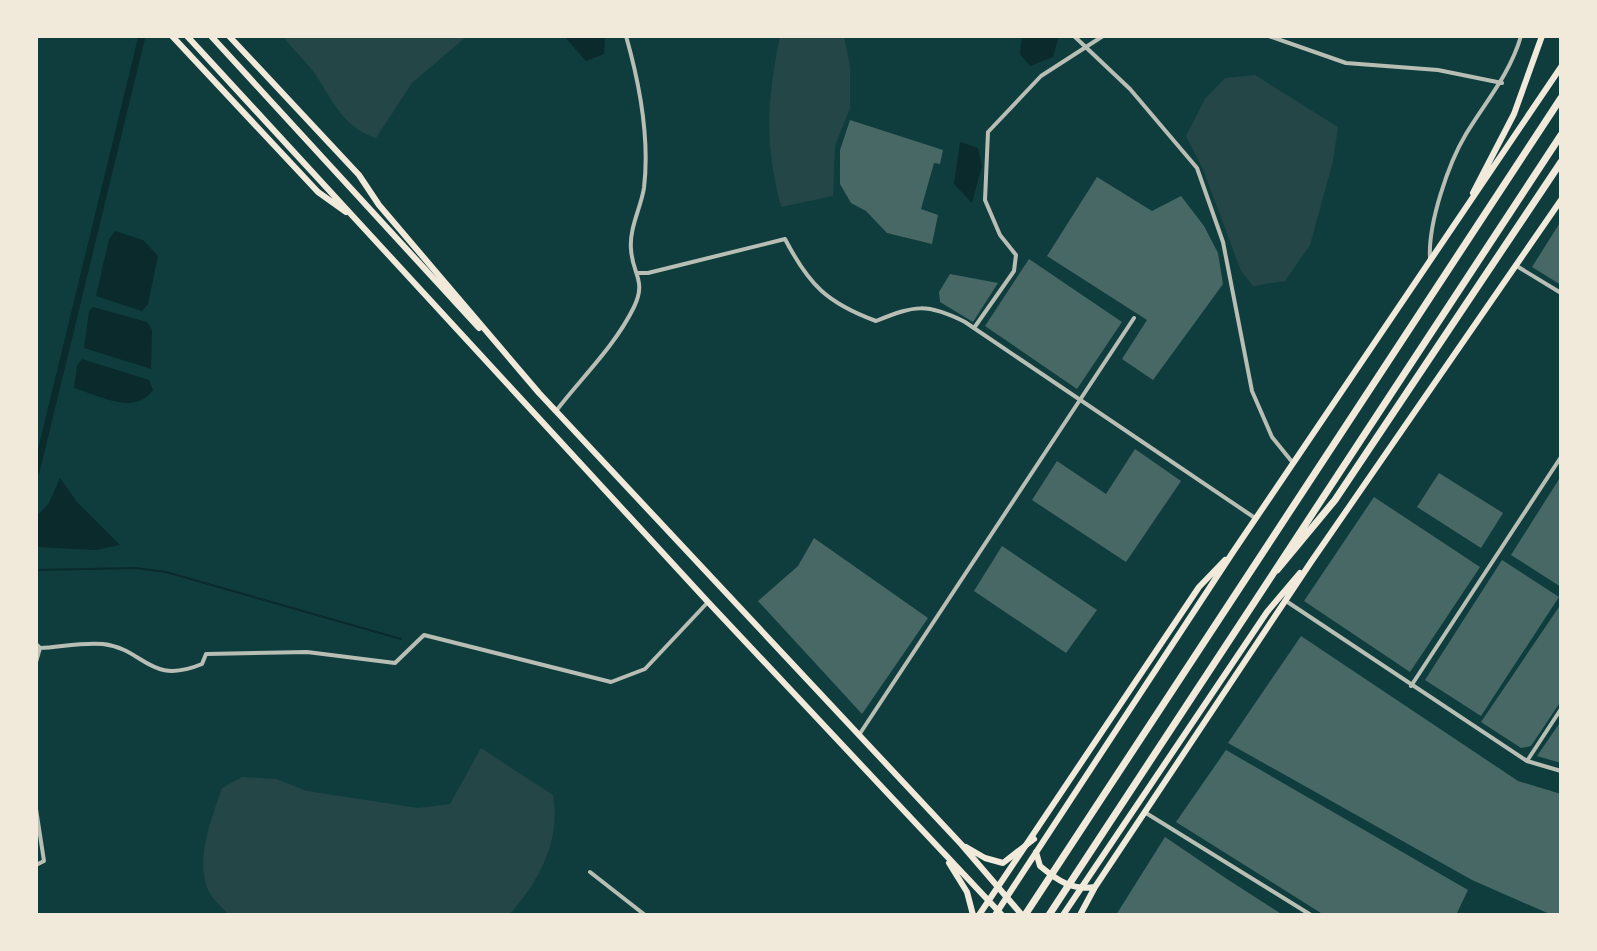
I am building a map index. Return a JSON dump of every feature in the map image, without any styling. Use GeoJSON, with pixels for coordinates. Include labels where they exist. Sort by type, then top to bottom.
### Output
{"type":"FeatureCollection","features":[{"type":"Feature","properties":{"kind":"highway"},"geometry":{"type":"LineString","coordinates":[[1024,915],[1561,98]]}},
{"type":"Feature","properties":{"kind":"highway"},"geometry":{"type":"LineString","coordinates":[[1049,915],[1561,135]]}},
{"type":"Feature","properties":{"kind":"highway"},"geometry":{"type":"LineString","coordinates":[[1257,595],[1335,500],[1561,162]]}},
{"type":"Feature","properties":{"kind":"main road"},"geometry":{"type":"LineString","coordinates":[[172,36],[318,192],[355,219]]}},
{"type":"Feature","properties":{"kind":"main road"},"geometry":{"type":"LineString","coordinates":[[187,36],[708,602],[1002,915]]}},
{"type":"Feature","properties":{"kind":"main road"},"geometry":{"type":"LineString","coordinates":[[211,36],[1024,915]]}},
{"type":"Feature","properties":{"kind":"main road"},"geometry":{"type":"LineString","coordinates":[[229,36],[359,175],[379,205],[539,393]]}},
{"type":"Feature","properties":{"kind":"main road"},"geometry":{"type":"LineString","coordinates":[[1459,219],[1502,139],[1542,37]]}},
{"type":"Feature","properties":{"kind":"main road"},"geometry":{"type":"LineString","coordinates":[[995,915],[1233,552],[1561,67]]}},
{"type":"Feature","properties":{"kind":"main road"},"geometry":{"type":"LineString","coordinates":[[1080,915],[1095,887],[1311,562],[1561,198]]}},
{"type":"Feature","properties":{"kind":"main road"},"geometry":{"type":"LineString","coordinates":[[941,850],[967,892],[976,915],[999,889],[1034,839],[1199,587],[1233,552]]}},
{"type":"Feature","properties":{"kind":"main road"},"geometry":{"type":"LineString","coordinates":[[1063,915],[1267,612],[1311,562]]}},
{"type":"Feature","properties":{"kind":"main road"},"geometry":{"type":"LineString","coordinates":[[961,844],[985,858],[1003,863],[1034,839]]}},
{"type":"Feature","properties":{"kind":"main road"},"geometry":{"type":"LineString","coordinates":[[1034,839],[1038,862],[1044,870],[1071,887],[1095,887]]}},
{"type":"Feature","properties":{"kind":"street"},"geometry":{"type":"LineString","coordinates":[[556,411],[601,356],[633,308],[642,285],[630,247],[643,191],[646,158],[640,86],[626,36]]}},
{"type":"Feature","properties":{"kind":"street"},"geometry":{"type":"LineString","coordinates":[[1074,36],[1130,89],[1197,168],[1223,242],[1252,391],[1272,437],[1293,463]]}},
{"type":"Feature","properties":{"kind":"street"},"geometry":{"type":"LineString","coordinates":[[974,328],[1014,271],[1016,255],[1000,235],[985,200],[988,132],[1041,76],[1103,36]]}},
{"type":"Feature","properties":{"kind":"street"},"geometry":{"type":"LineString","coordinates":[[1269,36],[1346,63],[1438,70],[1502,83]]}},
{"type":"Feature","properties":{"kind":"street"},"geometry":{"type":"LineString","coordinates":[[1430,258],[1429,235],[1465,136],[1502,83],[1521,36]]}},
{"type":"Feature","properties":{"kind":"street"},"geometry":{"type":"LineString","coordinates":[[637,273],[648,273],[785,239],[816,289],[846,310],[876,321],[907,308],[936,307],[974,328],[1081,398],[1256,519]]}},
{"type":"Feature","properties":{"kind":"street"},"geometry":{"type":"LineString","coordinates":[[1514,264],[1561,293]]}},
{"type":"Feature","properties":{"kind":"street"},"geometry":{"type":"LineString","coordinates":[[859,735],[1134,318]]}},
{"type":"Feature","properties":{"kind":"street"},"geometry":{"type":"LineString","coordinates":[[1411,686],[1561,457]]}},
{"type":"Feature","properties":{"kind":"street"},"geometry":{"type":"LineString","coordinates":[[1286,601],[1527,761],[1561,771]]}},
{"type":"Feature","properties":{"kind":"street"},"geometry":{"type":"LineString","coordinates":[[36,662],[38,646],[105,644],[161,670],[179,673],[202,664],[206,654],[307,652],[395,663],[424,635],[611,682],[645,669],[708,602]]}},
{"type":"Feature","properties":{"kind":"street"},"geometry":{"type":"LineString","coordinates":[[1527,761],[1561,709]]}},
{"type":"Feature","properties":{"kind":"street"},"geometry":{"type":"LineString","coordinates":[[36,809],[44,861],[36,865]]}},
{"type":"Feature","properties":{"kind":"street"},"geometry":{"type":"LineString","coordinates":[[1146,813],[1311,915]]}},
{"type":"Feature","properties":{"kind":"street"},"geometry":{"type":"LineString","coordinates":[[590,872],[645,915]]}},
{"type":"Feature","properties":{"kind":"shaded area"},"geometry":{"type":"Polygon","coordinates":[[[283,36],[467,36],[412,83],[376,138],[354,127],[346,119],[312,70],[283,36]]]}},
{"type":"Feature","properties":{"kind":"shaded area"},"geometry":{"type":"Polygon","coordinates":[[[564,36],[605,36],[604,54],[586,61],[564,36]]]}},
{"type":"Feature","properties":{"kind":"shaded area"},"geometry":{"type":"Polygon","coordinates":[[[780,36],[844,36],[850,67],[850,108],[835,146],[833,196],[781,207],[772,161],[769,122],[780,36]]]}},
{"type":"Feature","properties":{"kind":"shaded area"},"geometry":{"type":"Polygon","coordinates":[[[1022,36],[1059,36],[1053,57],[1030,66],[1020,54],[1022,36]]]}},
{"type":"Feature","properties":{"kind":"shaded area"},"geometry":{"type":"Polygon","coordinates":[[[1255,75],[1338,127],[1333,161],[1310,245],[1285,281],[1253,286],[1241,271],[1203,169],[1186,136],[1205,99],[1225,78],[1255,75]]]}},
{"type":"Feature","properties":{"kind":"shaded area"},"geometry":{"type":"Polygon","coordinates":[[[960,142],[978,148],[982,166],[972,203],[954,184],[960,142]]]}},
{"type":"Feature","properties":{"kind":"shaded area"},"geometry":{"type":"Polygon","coordinates":[[[115,231],[143,240],[158,256],[148,304],[142,311],[96,296],[109,239],[115,231]]]}},
{"type":"Feature","properties":{"kind":"shaded area"},"geometry":{"type":"Polygon","coordinates":[[[93,307],[147,322],[152,330],[151,369],[84,348],[89,311],[93,307]]]}},
{"type":"Feature","properties":{"kind":"shaded area"},"geometry":{"type":"Polygon","coordinates":[[[82,359],[149,380],[153,390],[145,398],[127,403],[74,388],[77,366],[82,359]]]}},
{"type":"Feature","properties":{"kind":"shaded area"},"geometry":{"type":"Polygon","coordinates":[[[60,478],[77,502],[120,545],[96,550],[36,547],[36,517],[49,503],[60,478]]]}},
{"type":"Feature","properties":{"kind":"shaded area"},"geometry":{"type":"Polygon","coordinates":[[[481,748],[553,795],[555,812],[551,844],[530,889],[509,915],[229,915],[208,890],[203,865],[210,825],[222,788],[242,777],[276,779],[307,791],[418,808],[450,804],[481,748]]]}},
{"type":"Feature","properties":{"kind":"building"},"geometry":{"type":"Polygon","coordinates":[[[850,120],[943,150],[940,164],[934,163],[921,209],[938,215],[932,244],[887,233],[866,211],[851,203],[840,184],[840,150],[850,120]]]}},
{"type":"Feature","properties":{"kind":"building"},"geometry":{"type":"Polygon","coordinates":[[[1097,177],[1152,211],[1181,196],[1204,226],[1218,253],[1223,284],[1153,380],[1122,359],[1147,320],[1047,256],[1097,177]]]}},
{"type":"Feature","properties":{"kind":"building"},"geometry":{"type":"Polygon","coordinates":[[[1561,221],[1561,285],[1532,267],[1561,221]]]}},
{"type":"Feature","properties":{"kind":"building"},"geometry":{"type":"Polygon","coordinates":[[[1029,259],[1122,322],[1077,389],[985,326],[1029,259]]]}},
{"type":"Feature","properties":{"kind":"building"},"geometry":{"type":"Polygon","coordinates":[[[950,274],[998,283],[973,322],[940,302],[939,292],[950,274]]]}},
{"type":"Feature","properties":{"kind":"building"},"geometry":{"type":"Polygon","coordinates":[[[1135,449],[1181,481],[1126,562],[1032,500],[1057,461],[1106,494],[1135,449]]]}},
{"type":"Feature","properties":{"kind":"building"},"geometry":{"type":"Polygon","coordinates":[[[1439,473],[1503,513],[1481,548],[1417,507],[1439,473]]]}},
{"type":"Feature","properties":{"kind":"building"},"geometry":{"type":"Polygon","coordinates":[[[1561,476],[1561,587],[1511,555],[1561,476]]]}},
{"type":"Feature","properties":{"kind":"building"},"geometry":{"type":"Polygon","coordinates":[[[1374,497],[1480,567],[1410,672],[1304,601],[1374,497]]]}},
{"type":"Feature","properties":{"kind":"building"},"geometry":{"type":"Polygon","coordinates":[[[814,538],[928,618],[862,714],[758,601],[798,566],[814,538]]]}},
{"type":"Feature","properties":{"kind":"building"},"geometry":{"type":"Polygon","coordinates":[[[1002,546],[1097,610],[1066,653],[974,591],[1002,546]]]}},
{"type":"Feature","properties":{"kind":"building"},"geometry":{"type":"Polygon","coordinates":[[[1502,560],[1559,597],[1481,716],[1425,680],[1502,560]]]}},
{"type":"Feature","properties":{"kind":"building"},"geometry":{"type":"Polygon","coordinates":[[[1561,604],[1561,701],[1531,746],[1521,748],[1481,722],[1561,604]]]}},
{"type":"Feature","properties":{"kind":"building"},"geometry":{"type":"Polygon","coordinates":[[[1301,636],[1518,781],[1561,794],[1561,915],[1552,915],[1472,880],[1228,743],[1301,636]]]}},
{"type":"Feature","properties":{"kind":"building"},"geometry":{"type":"Polygon","coordinates":[[[1561,721],[1561,763],[1537,756],[1561,721]]]}},
{"type":"Feature","properties":{"kind":"building"},"geometry":{"type":"Polygon","coordinates":[[[1226,750],[1468,890],[1456,915],[1324,915],[1176,822],[1226,750]]]}},
{"type":"Feature","properties":{"kind":"building"},"geometry":{"type":"Polygon","coordinates":[[[1165,837],[1227,879],[1283,915],[1116,915],[1165,837]]]}},
{"type":"Feature","properties":{"kind":"waterway"},"geometry":{"type":"LineString","coordinates":[[36,472],[142,36]]}},
{"type":"Feature","properties":{"kind":"waterway"},"geometry":{"type":"LineString","coordinates":[[36,570],[135,568],[166,572],[401,639]]}}]}
